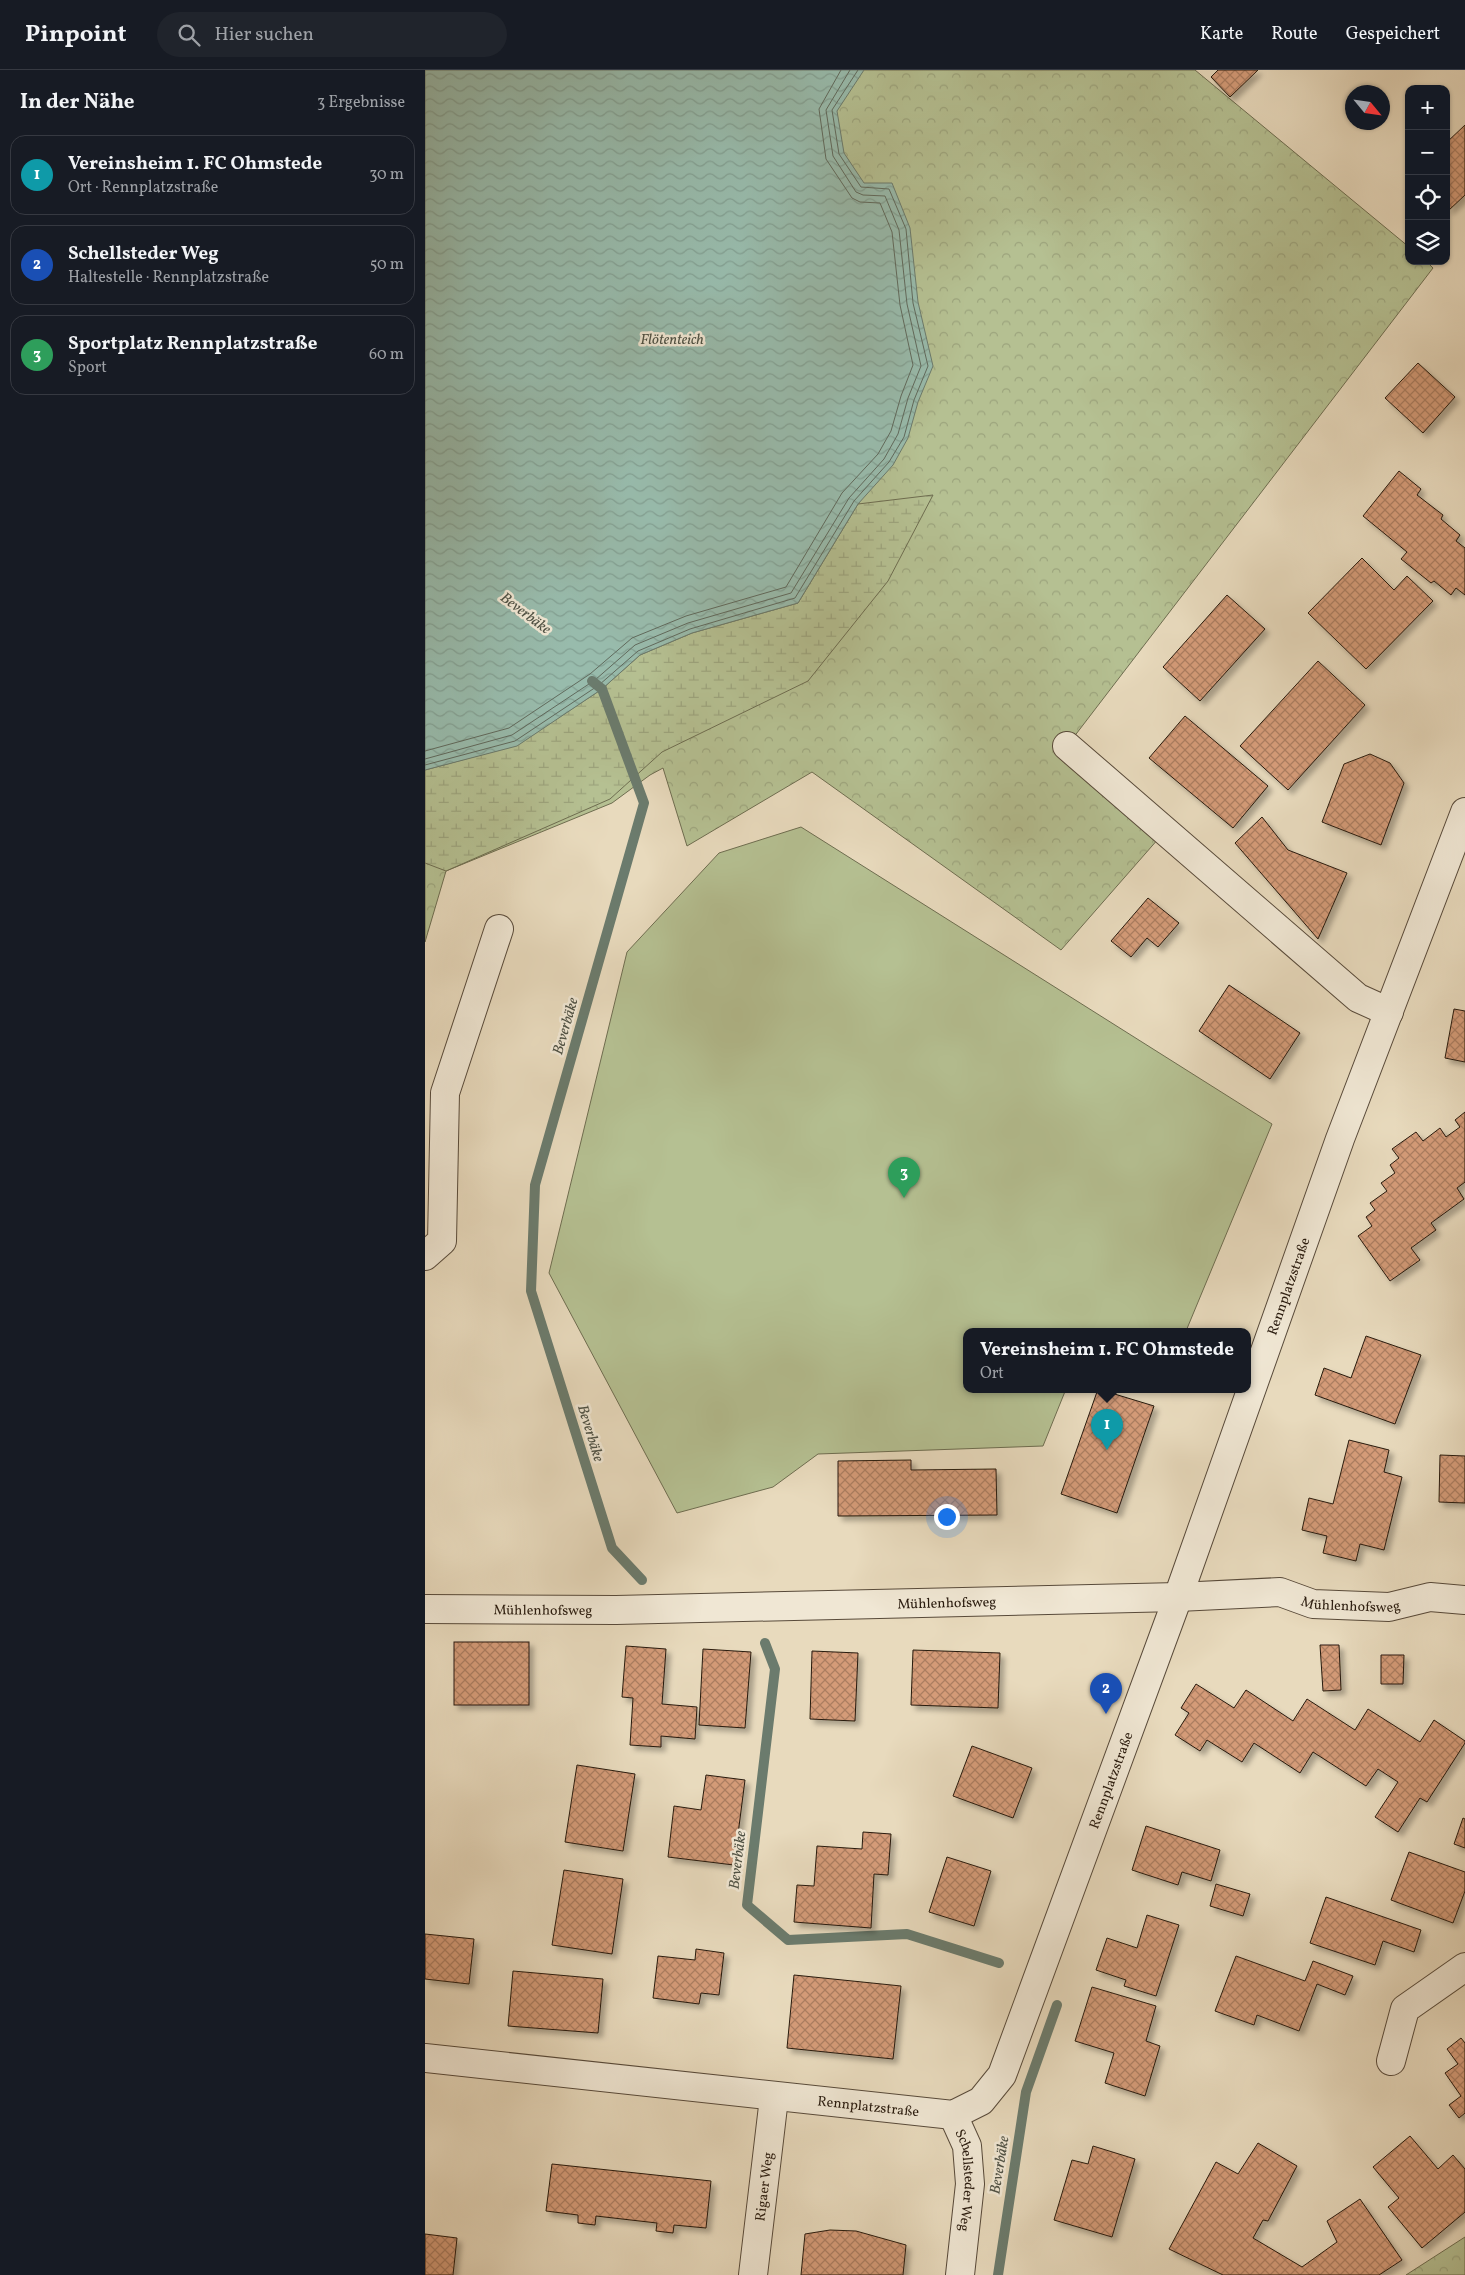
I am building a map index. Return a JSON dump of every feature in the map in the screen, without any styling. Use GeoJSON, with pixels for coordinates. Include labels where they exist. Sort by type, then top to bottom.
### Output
{"type":"FeatureCollection","features":[{"type":"Feature","properties":{"kind":"street"},"geometry":{"type":"LineString","coordinates":[[1067,746],[1358,998],[1389,1012]]}},
{"type":"Feature","properties":{"kind":"street","name":"Rennplatzstraße"},"geometry":{"type":"LineString","coordinates":[[1251,1389],[1337,1148],[1465,812]]}},
{"type":"Feature","properties":{"kind":"street"},"geometry":{"type":"LineString","coordinates":[[425,1256],[443,1241],[445,1093],[499,929]]}},
{"type":"Feature","properties":{"kind":"street","name":"Rennplatzstraße"},"geometry":{"type":"LineString","coordinates":[[425,2058],[774,2098],[953,2116],[981,2101],[1002,2076],[1250,1393]]}},
{"type":"Feature","properties":{"kind":"street","name":"Mühlenhofsweg"},"geometry":{"type":"LineString","coordinates":[[425,1609],[616,1610],[1177,1597],[1280,1592],[1313,1604],[1389,1607],[1430,1596],[1465,1600]]}},
{"type":"Feature","properties":{"kind":"street"},"geometry":{"type":"LineString","coordinates":[[1391,2061],[1405,2008],[1465,1967]]}},
{"type":"Feature","properties":{"kind":"street","name":"Rigaer Weg"},"geometry":{"type":"LineString","coordinates":[[753,2275],[774,2098]]}},
{"type":"Feature","properties":{"kind":"street","name":"Schellsteder Weg"},"geometry":{"type":"LineString","coordinates":[[953,2116],[967,2146],[970,2184],[960,2275]]}},
{"type":"Feature","properties":{"kind":"green space"},"geometry":{"type":"Polygon","coordinates":[[[425,70],[1195,70],[1405,244],[1405,265],[1430,265],[1433,268],[1070,742],[1159,838],[1061,950],[812,772],[687,846],[663,768],[650,775],[612,803],[446,871],[425,942],[425,70]]]}},
{"type":"Feature","properties":{"kind":"green space"},"geometry":{"type":"Polygon","coordinates":[[[933,495],[888,581],[808,681],[662,752],[610,799],[446,871],[425,863],[425,770],[517,745],[602,689],[640,655],[692,633],[798,603],[858,504],[933,495]]]}},
{"type":"Feature","properties":{"kind":"green space"},"geometry":{"type":"Polygon","coordinates":[[[801,827],[1272,1124],[1187,1328],[963,1328],[963,1393],[1064,1393],[1043,1446],[818,1454],[773,1487],[677,1513],[549,1273],[627,952],[719,853],[801,827]]]}},
{"type":"Feature","properties":{"kind":"green space"},"geometry":{"type":"Polygon","coordinates":[[[1465,2237],[1465,2275],[1406,2275],[1465,2237]]]}},
{"type":"Feature","properties":{"kind":"water","name":"Flötenteich"},"geometry":{"type":"Polygon","coordinates":[[[425,70],[864,70],[837,111],[844,153],[864,183],[892,183],[910,228],[918,302],[933,366],[918,402],[908,438],[893,465],[858,504],[798,603],[692,633],[640,655],[602,689],[517,746],[425,770],[425,70]]]}},
{"type":"Feature","properties":{"kind":"building"},"geometry":{"type":"Polygon","coordinates":[[[1218,70],[1258,70],[1230,97],[1211,77],[1218,70]]]}},
{"type":"Feature","properties":{"kind":"building"},"geometry":{"type":"Polygon","coordinates":[[[1465,125],[1465,195],[1450,209],[1450,175],[1450,139],[1465,125]]]}},
{"type":"Feature","properties":{"kind":"building"},"geometry":{"type":"Polygon","coordinates":[[[1418,363],[1455,397],[1423,433],[1385,398],[1418,363]]]}},
{"type":"Feature","properties":{"kind":"building"},"geometry":{"type":"Polygon","coordinates":[[[1399,471],[1421,489],[1417,495],[1443,515],[1441,519],[1460,535],[1456,541],[1465,548],[1465,595],[1456,588],[1451,595],[1434,581],[1431,583],[1401,559],[1407,552],[1363,516],[1399,471]]]}},
{"type":"Feature","properties":{"kind":"building"},"geometry":{"type":"Polygon","coordinates":[[[1362,558],[1394,590],[1407,576],[1433,601],[1366,669],[1308,613],[1362,558]]]}},
{"type":"Feature","properties":{"kind":"building"},"geometry":{"type":"Polygon","coordinates":[[[1227,595],[1265,629],[1200,701],[1163,667],[1227,595]]]}},
{"type":"Feature","properties":{"kind":"building"},"geometry":{"type":"Polygon","coordinates":[[[1318,661],[1365,705],[1288,790],[1240,746],[1318,661]]]}},
{"type":"Feature","properties":{"kind":"building"},"geometry":{"type":"Polygon","coordinates":[[[1185,716],[1268,786],[1233,828],[1149,758],[1185,716]]]}},
{"type":"Feature","properties":{"kind":"building"},"geometry":{"type":"Polygon","coordinates":[[[1370,754],[1390,763],[1404,783],[1381,845],[1322,822],[1344,764],[1370,754]]]}},
{"type":"Feature","properties":{"kind":"building"},"geometry":{"type":"Polygon","coordinates":[[[1262,817],[1288,850],[1347,873],[1318,939],[1235,843],[1262,817]]]}},
{"type":"Feature","properties":{"kind":"building"},"geometry":{"type":"Polygon","coordinates":[[[1148,898],[1179,923],[1158,947],[1147,938],[1131,957],[1111,941],[1148,898]]]}},
{"type":"Feature","properties":{"kind":"building"},"geometry":{"type":"Polygon","coordinates":[[[1229,985],[1300,1033],[1270,1079],[1199,1031],[1229,985]]]}},
{"type":"Feature","properties":{"kind":"building"},"geometry":{"type":"Polygon","coordinates":[[[1454,1009],[1465,1011],[1465,1062],[1445,1058],[1454,1009]]]}},
{"type":"Feature","properties":{"kind":"building"},"geometry":{"type":"Polygon","coordinates":[[[1465,1112],[1465,1182],[1457,1188],[1464,1199],[1431,1223],[1436,1230],[1411,1248],[1420,1260],[1390,1281],[1358,1236],[1372,1226],[1366,1217],[1375,1210],[1370,1203],[1387,1191],[1381,1183],[1395,1173],[1390,1165],[1399,1158],[1392,1149],[1416,1132],[1423,1141],[1440,1128],[1446,1137],[1460,1127],[1455,1120],[1465,1112]]]}},
{"type":"Feature","properties":{"kind":"building"},"geometry":{"type":"Polygon","coordinates":[[[1366,1336],[1421,1355],[1395,1424],[1315,1395],[1324,1368],[1351,1378],[1366,1336]]]}},
{"type":"Feature","properties":{"kind":"building"},"geometry":{"type":"Polygon","coordinates":[[[1097,1393],[1111,1393],[1154,1406],[1117,1513],[1061,1494],[1097,1393]]]}},
{"type":"Feature","properties":{"kind":"building"},"geometry":{"type":"Polygon","coordinates":[[[1349,1440],[1389,1450],[1384,1472],[1402,1477],[1384,1550],[1360,1544],[1356,1561],[1323,1553],[1327,1536],[1302,1530],[1309,1498],[1333,1504],[1349,1440]]]}},
{"type":"Feature","properties":{"kind":"building"},"geometry":{"type":"Polygon","coordinates":[[[1440,1455],[1465,1456],[1465,1503],[1439,1502],[1440,1455]]]}},
{"type":"Feature","properties":{"kind":"building"},"geometry":{"type":"Polygon","coordinates":[[[911,1460],[911,1470],[996,1469],[997,1515],[838,1516],[838,1461],[911,1460]]]}},
{"type":"Feature","properties":{"kind":"building"},"geometry":{"type":"Polygon","coordinates":[[[454,1642],[529,1642],[529,1705],[454,1705],[454,1642]]]}},
{"type":"Feature","properties":{"kind":"building"},"geometry":{"type":"Polygon","coordinates":[[[1320,1645],[1339,1645],[1341,1690],[1323,1691],[1320,1645]]]}},
{"type":"Feature","properties":{"kind":"building"},"geometry":{"type":"Polygon","coordinates":[[[626,1646],[666,1649],[662,1704],[697,1707],[695,1739],[661,1736],[661,1747],[630,1745],[633,1698],[622,1697],[626,1646]]]}},
{"type":"Feature","properties":{"kind":"building"},"geometry":{"type":"Polygon","coordinates":[[[703,1649],[751,1652],[745,1728],[699,1725],[703,1649]]]}},
{"type":"Feature","properties":{"kind":"building"},"geometry":{"type":"Polygon","coordinates":[[[913,1650],[1000,1653],[998,1708],[911,1705],[913,1650]]]}},
{"type":"Feature","properties":{"kind":"building"},"geometry":{"type":"Polygon","coordinates":[[[812,1651],[858,1653],[855,1721],[810,1719],[812,1651]]]}},
{"type":"Feature","properties":{"kind":"building"},"geometry":{"type":"Polygon","coordinates":[[[1381,1655],[1404,1655],[1403,1684],[1381,1684],[1381,1655]]]}},
{"type":"Feature","properties":{"kind":"building"},"geometry":{"type":"Polygon","coordinates":[[[1196,1684],[1234,1708],[1246,1690],[1293,1721],[1307,1699],[1355,1730],[1368,1709],[1420,1742],[1434,1720],[1465,1741],[1465,1743],[1427,1802],[1420,1798],[1398,1832],[1375,1817],[1398,1782],[1378,1769],[1366,1786],[1313,1752],[1300,1773],[1254,1743],[1242,1762],[1207,1740],[1200,1751],[1175,1735],[1189,1713],[1181,1708],[1196,1684]]]}},
{"type":"Feature","properties":{"kind":"building"},"geometry":{"type":"Polygon","coordinates":[[[972,1746],[1032,1768],[1013,1818],[953,1796],[972,1746]]]}},
{"type":"Feature","properties":{"kind":"building"},"geometry":{"type":"Polygon","coordinates":[[[577,1765],[635,1774],[623,1851],[565,1842],[577,1765]]]}},
{"type":"Feature","properties":{"kind":"building"},"geometry":{"type":"Polygon","coordinates":[[[706,1775],[745,1780],[734,1865],[668,1857],[674,1806],[701,1810],[706,1775]]]}},
{"type":"Feature","properties":{"kind":"building"},"geometry":{"type":"Polygon","coordinates":[[[1463,1818],[1465,1819],[1465,1848],[1454,1844],[1463,1818]]]}},
{"type":"Feature","properties":{"kind":"building"},"geometry":{"type":"Polygon","coordinates":[[[1146,1826],[1220,1850],[1211,1881],[1182,1872],[1178,1885],[1132,1870],[1146,1826]]]}},
{"type":"Feature","properties":{"kind":"building"},"geometry":{"type":"Polygon","coordinates":[[[863,1832],[891,1834],[888,1875],[874,1874],[871,1928],[794,1922],[797,1885],[814,1886],[817,1846],[862,1849],[863,1832]]]}},
{"type":"Feature","properties":{"kind":"building"},"geometry":{"type":"Polygon","coordinates":[[[1409,1852],[1465,1872],[1465,1891],[1453,1923],[1391,1900],[1409,1852]]]}},
{"type":"Feature","properties":{"kind":"building"},"geometry":{"type":"Polygon","coordinates":[[[947,1857],[991,1871],[974,1926],[929,1912],[947,1857]]]}},
{"type":"Feature","properties":{"kind":"building"},"geometry":{"type":"Polygon","coordinates":[[[564,1870],[623,1879],[612,1954],[552,1945],[564,1870]]]}},
{"type":"Feature","properties":{"kind":"building"},"geometry":{"type":"Polygon","coordinates":[[[1216,1884],[1250,1894],[1243,1916],[1210,1906],[1216,1884]]]}},
{"type":"Feature","properties":{"kind":"building"},"geometry":{"type":"Polygon","coordinates":[[[1326,1897],[1421,1930],[1414,1952],[1383,1941],[1375,1965],[1310,1943],[1326,1897]]]}},
{"type":"Feature","properties":{"kind":"building"},"geometry":{"type":"Polygon","coordinates":[[[1147,1915],[1179,1925],[1156,1996],[1124,1986],[1126,1980],[1096,1970],[1107,1938],[1137,1948],[1147,1915]]]}},
{"type":"Feature","properties":{"kind":"building"},"geometry":{"type":"Polygon","coordinates":[[[425,1934],[474,1939],[469,1984],[425,1979],[425,1934]]]}},
{"type":"Feature","properties":{"kind":"building"},"geometry":{"type":"Polygon","coordinates":[[[696,1949],[724,1953],[719,1995],[701,1993],[699,2004],[653,1998],[658,1956],[695,1960],[696,1949]]]}},
{"type":"Feature","properties":{"kind":"building"},"geometry":{"type":"Polygon","coordinates":[[[1236,1956],[1305,1981],[1313,1961],[1353,1976],[1345,1995],[1317,1984],[1299,2031],[1257,2015],[1254,2025],[1215,2011],[1236,1956]]]}},
{"type":"Feature","properties":{"kind":"building"},"geometry":{"type":"Polygon","coordinates":[[[513,1971],[603,1979],[598,2033],[508,2026],[513,1971]]]}},
{"type":"Feature","properties":{"kind":"building"},"geometry":{"type":"Polygon","coordinates":[[[794,1975],[901,1986],[893,2059],[787,2048],[794,1975]]]}},
{"type":"Feature","properties":{"kind":"building"},"geometry":{"type":"Polygon","coordinates":[[[1092,1987],[1156,2006],[1146,2041],[1160,2046],[1145,2096],[1105,2083],[1114,2053],[1075,2041],[1092,1987]]]}},
{"type":"Feature","properties":{"kind":"building"},"geometry":{"type":"Polygon","coordinates":[[[1461,2038],[1465,2043],[1465,2113],[1459,2118],[1449,2105],[1461,2096],[1445,2073],[1458,2064],[1447,2049],[1461,2038]]]}},
{"type":"Feature","properties":{"kind":"building"},"geometry":{"type":"Polygon","coordinates":[[[1410,2136],[1438,2169],[1453,2155],[1465,2169],[1465,2212],[1422,2248],[1388,2207],[1399,2198],[1373,2167],[1410,2136]]]}},
{"type":"Feature","properties":{"kind":"building"},"geometry":{"type":"Polygon","coordinates":[[[1258,2143],[1297,2166],[1268,2221],[1263,2220],[1253,2238],[1302,2267],[1337,2242],[1327,2221],[1360,2199],[1402,2260],[1379,2275],[1223,2275],[1169,2249],[1216,2162],[1238,2174],[1258,2143]]]}},
{"type":"Feature","properties":{"kind":"building"},"geometry":{"type":"Polygon","coordinates":[[[1093,2146],[1135,2159],[1112,2237],[1054,2220],[1072,2160],[1088,2164],[1093,2146]]]}},
{"type":"Feature","properties":{"kind":"building"},"geometry":{"type":"Polygon","coordinates":[[[552,2164],[711,2181],[706,2228],[674,2225],[673,2233],[656,2231],[657,2223],[596,2216],[595,2225],[578,2223],[578,2215],[546,2211],[552,2164]]]}},
{"type":"Feature","properties":{"kind":"building"},"geometry":{"type":"Polygon","coordinates":[[[830,2230],[856,2231],[906,2245],[903,2275],[801,2275],[805,2234],[830,2230]]]}},
{"type":"Feature","properties":{"kind":"building"},"geometry":{"type":"Polygon","coordinates":[[[425,2234],[457,2238],[453,2275],[425,2275],[425,2234]]]}},
{"type":"Feature","properties":{"kind":"waterway","name":"Beverbäke"},"geometry":{"type":"LineString","coordinates":[[592,681],[602,689],[644,803],[535,1185],[531,1291],[612,1548],[642,1580]]}},
{"type":"Feature","properties":{"kind":"waterway","name":"Beverbäke"},"geometry":{"type":"LineString","coordinates":[[765,1643],[775,1669],[747,1905],[788,1940],[907,1934],[999,1963]]}},
{"type":"Feature","properties":{"kind":"waterway","name":"Beverbäke"},"geometry":{"type":"LineString","coordinates":[[998,2275],[1026,2092],[1057,2005]]}},
{"type":"Feature","properties":{"kind":"place","name":"Sportplatz Rennplatzstraße"},"geometry":{"type":"Point","coordinates":[904,1198]}},
{"type":"Feature","properties":{"kind":"place","name":"Vereinsheim 1. FC Ohmstede"},"geometry":{"type":"Point","coordinates":[1107,1450]}},
{"type":"Feature","properties":{"kind":"place","name":"Schellsteder Weg"},"geometry":{"type":"Point","coordinates":[1106,1714]}}]}
